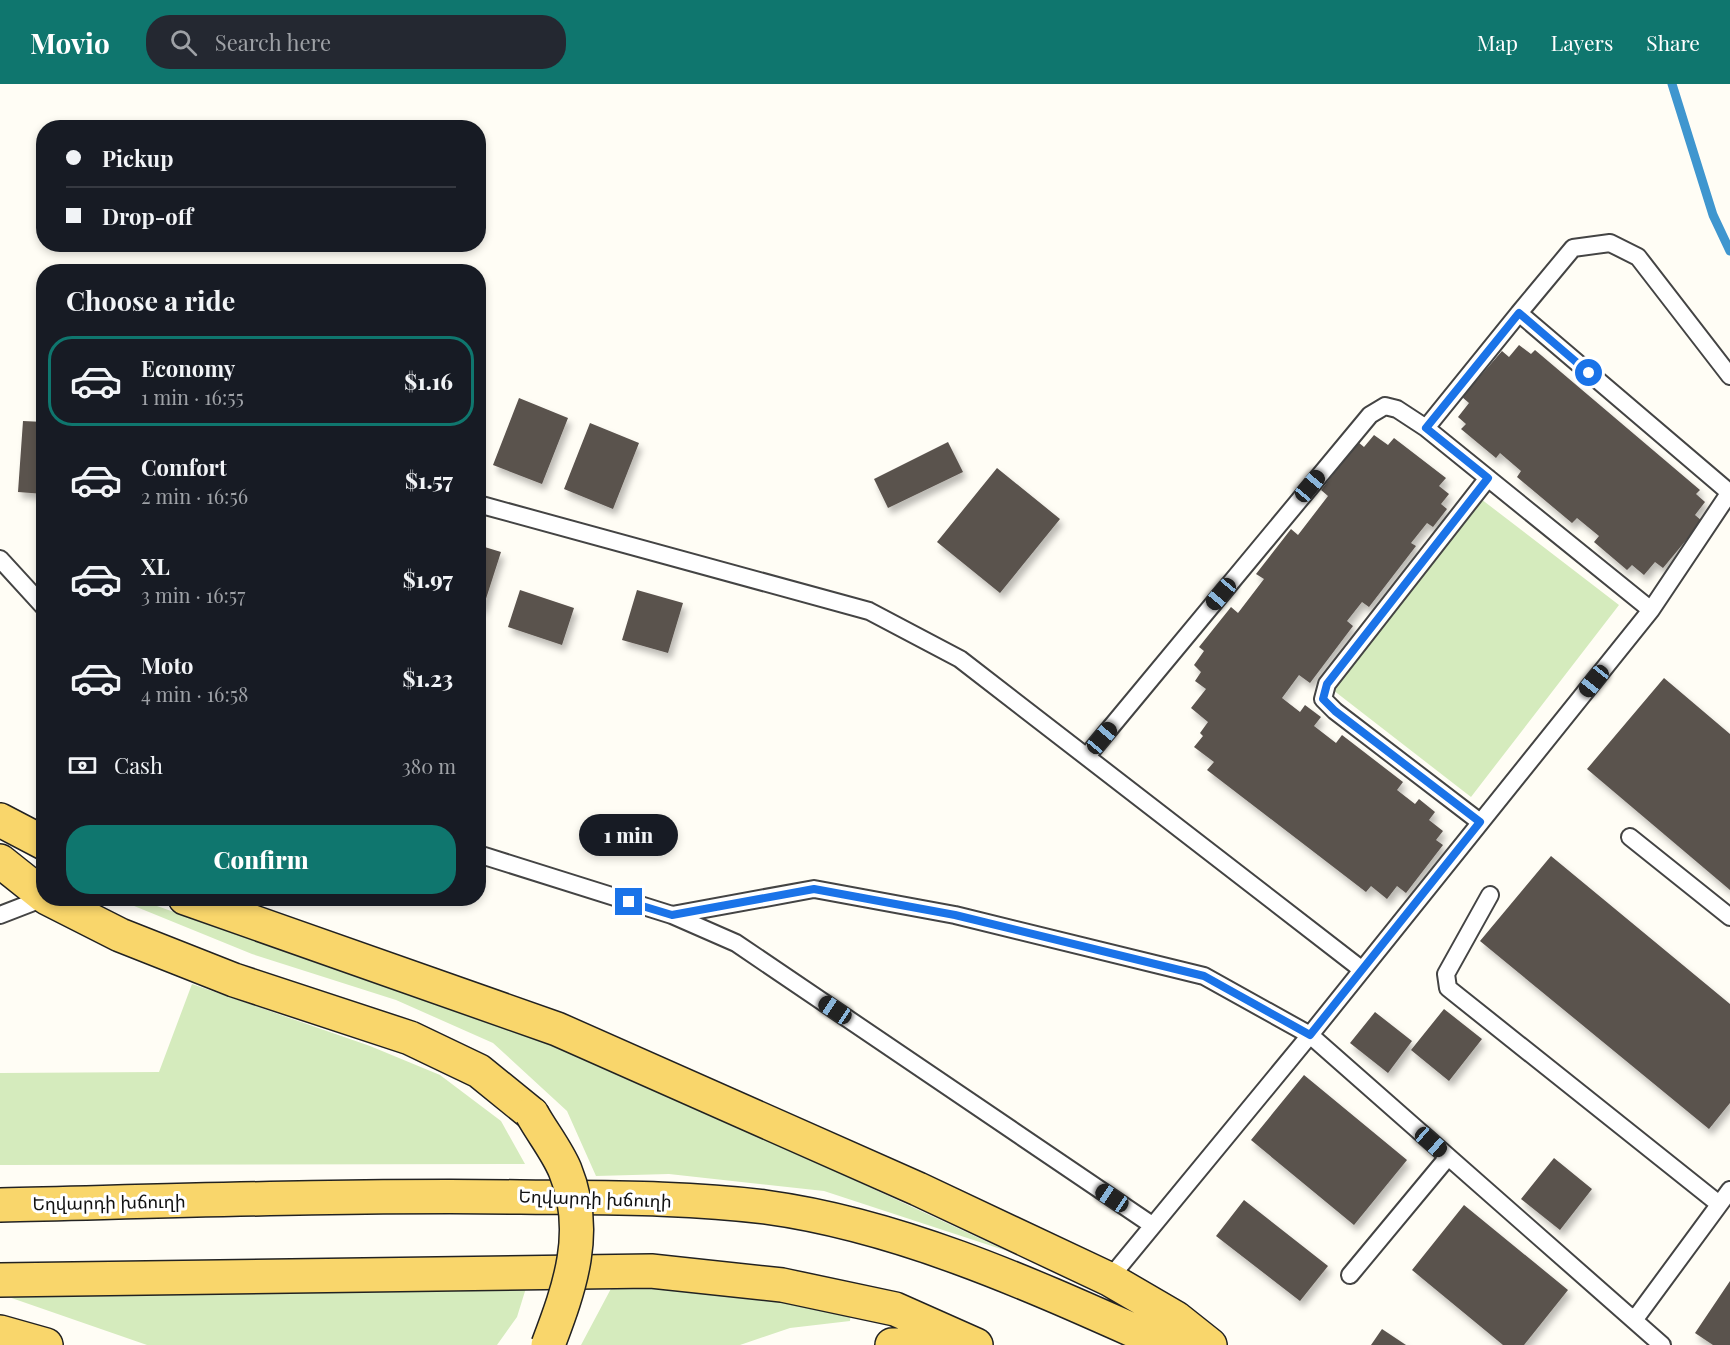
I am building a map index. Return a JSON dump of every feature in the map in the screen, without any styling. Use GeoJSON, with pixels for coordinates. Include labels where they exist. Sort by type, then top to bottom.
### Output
{"type":"FeatureCollection","features":[{"type":"Feature","properties":{"kind":"main road"},"geometry":{"type":"LineString","coordinates":[[0,820],[36,839]]}},
{"type":"Feature","properties":{"kind":"main road"},"geometry":{"type":"LineString","coordinates":[[0,861],[36,891]]}},
{"type":"Feature","properties":{"kind":"main road"},"geometry":{"type":"LineString","coordinates":[[61,906],[120,935],[234,980],[410,1038],[479,1071],[531,1114],[565,1170],[579,1220],[569,1288],[548,1345]]}},
{"type":"Feature","properties":{"kind":"main road"},"geometry":{"type":"LineString","coordinates":[[208,906],[557,1029],[918,1189],[1109,1280],[1176,1318],[1210,1345]]}},
{"type":"Feature","properties":{"kind":"main road","name":"Եղվարդի խճուղի"},"geometry":{"type":"LineString","coordinates":[[0,1205],[460,1196],[618,1198],[766,1207],[892,1235],[986,1269],[1166,1345]]}},
{"type":"Feature","properties":{"kind":"main road"},"geometry":{"type":"LineString","coordinates":[[0,1280],[651,1271],[782,1285],[895,1309],[976,1345]]}},
{"type":"Feature","properties":{"kind":"main road"},"geometry":{"type":"LineString","coordinates":[[0,1332],[46,1345]]}},
{"type":"Feature","properties":{"kind":"main road"},"geometry":{"type":"LineString","coordinates":[[892,1345],[918,1345]]}},
{"type":"Feature","properties":{"kind":"lane"},"geometry":{"type":"LineString","coordinates":[[1426,428],[1573,248],[1610,243],[1638,257],[1730,376]]}},
{"type":"Feature","properties":{"kind":"lane"},"geometry":{"type":"LineString","coordinates":[[1109,1280],[1310,1035],[1651,610],[1730,492],[1519,313]]}},
{"type":"Feature","properties":{"kind":"lane"},"geometry":{"type":"LineString","coordinates":[[1088,756],[1370,415],[1385,406],[1397,409],[1426,428],[1651,610]]}},
{"type":"Feature","properties":{"kind":"lane"},"geometry":{"type":"LineString","coordinates":[[1480,822],[1335,711],[1323,699],[1327,684],[1488,478]]}},
{"type":"Feature","properties":{"kind":"lane"},"geometry":{"type":"LineString","coordinates":[[486,506],[869,611],[960,659],[1361,969]]}},
{"type":"Feature","properties":{"kind":"lane"},"geometry":{"type":"LineString","coordinates":[[0,559],[36,599]]}},
{"type":"Feature","properties":{"kind":"lane"},"geometry":{"type":"LineString","coordinates":[[1630,837],[1730,917]]}},
{"type":"Feature","properties":{"kind":"lane"},"geometry":{"type":"LineString","coordinates":[[486,857],[672,915],[736,943],[1152,1225]]}},
{"type":"Feature","properties":{"kind":"lane"},"geometry":{"type":"LineString","coordinates":[[672,915],[814,889],[943,912],[1204,976],[1310,1035],[1662,1345]]}},
{"type":"Feature","properties":{"kind":"lane"},"geometry":{"type":"LineString","coordinates":[[1490,895],[1446,974],[1448,988],[1719,1204]]}},
{"type":"Feature","properties":{"kind":"lane"},"geometry":{"type":"LineString","coordinates":[[0,915],[36,901]]}},
{"type":"Feature","properties":{"kind":"lane"},"geometry":{"type":"LineString","coordinates":[[1350,1275],[1448,1157]]}},
{"type":"Feature","properties":{"kind":"lane"},"geometry":{"type":"LineString","coordinates":[[1635,1319],[1730,1190]]}},
{"type":"Feature","properties":{"kind":"green space"},"geometry":{"type":"Polygon","coordinates":[[[1481,499],[1619,605],[1471,797],[1333,690],[1481,499]]]}},
{"type":"Feature","properties":{"kind":"green space"},"geometry":{"type":"Polygon","coordinates":[[[134,906],[157,906],[554,1045],[712,1114],[1007,1251],[824,1191],[669,1174],[596,1176],[567,1111],[493,1043],[396,1000],[252,954],[134,906]]]}},
{"type":"Feature","properties":{"kind":"green space"},"geometry":{"type":"Polygon","coordinates":[[[192,984],[370,1046],[440,1075],[501,1121],[525,1164],[0,1165],[0,1073],[159,1072],[192,984]]]}},
{"type":"Feature","properties":{"kind":"green space"},"geometry":{"type":"Polygon","coordinates":[[[614,1283],[655,1283],[851,1311],[850,1321],[790,1328],[740,1345],[581,1345],[614,1283]]]}},
{"type":"Feature","properties":{"kind":"green space"},"geometry":{"type":"Polygon","coordinates":[[[526,1288],[517,1317],[497,1345],[147,1345],[0,1294],[526,1288]]]}},
{"type":"Feature","properties":{"kind":"building"},"geometry":{"type":"Polygon","coordinates":[[[1519,345],[1531,354],[1535,350],[1700,490],[1696,494],[1705,502],[1695,515],[1702,521],[1663,568],[1655,562],[1644,575],[1632,565],[1627,570],[1594,542],[1599,536],[1577,518],[1572,523],[1517,477],[1521,471],[1500,453],[1496,458],[1461,429],[1466,424],[1458,417],[1469,403],[1462,397],[1502,351],[1509,357],[1519,345]]]}},
{"type":"Feature","properties":{"kind":"building"},"geometry":{"type":"Polygon","coordinates":[[[519,398],[568,418],[542,484],[493,465],[519,398]]]}},
{"type":"Feature","properties":{"kind":"building"},"geometry":{"type":"Polygon","coordinates":[[[23,421],[36,422],[36,493],[18,492],[23,421]]]}},
{"type":"Feature","properties":{"kind":"building"},"geometry":{"type":"Polygon","coordinates":[[[590,423],[639,443],[613,509],[564,489],[590,423]]]}},
{"type":"Feature","properties":{"kind":"building"},"geometry":{"type":"Polygon","coordinates":[[[1374,435],[1388,445],[1394,438],[1446,478],[1439,486],[1449,494],[1441,504],[1447,509],[1433,527],[1427,523],[1411,543],[1416,546],[1369,607],[1362,602],[1347,621],[1353,626],[1310,683],[1299,675],[1282,698],[1300,712],[1305,705],[1321,717],[1314,726],[1336,743],[1342,735],[1403,782],[1397,790],[1415,804],[1419,799],[1435,812],[1429,820],[1443,831],[1436,840],[1443,845],[1406,893],[1397,886],[1387,899],[1371,886],[1366,892],[1207,770],[1214,762],[1194,747],[1203,736],[1200,733],[1208,722],[1191,708],[1206,689],[1195,681],[1201,672],[1194,665],[1204,651],[1199,647],[1231,607],[1238,613],[1264,579],[1256,574],[1291,529],[1298,535],[1328,496],[1321,490],[1358,442],[1364,447],[1374,435]]]}},
{"type":"Feature","properties":{"kind":"building"},"geometry":{"type":"Polygon","coordinates":[[[948,442],[963,472],[888,508],[874,479],[948,442]]]}},
{"type":"Feature","properties":{"kind":"building"},"geometry":{"type":"Polygon","coordinates":[[[997,468],[1060,519],[1000,593],[937,542],[997,468]]]}},
{"type":"Feature","properties":{"kind":"building"},"geometry":{"type":"Polygon","coordinates":[[[486,547],[501,552],[486,599],[486,547]]]}},
{"type":"Feature","properties":{"kind":"building"},"geometry":{"type":"Polygon","coordinates":[[[520,590],[574,608],[562,645],[508,627],[520,590]]]}},
{"type":"Feature","properties":{"kind":"building"},"geometry":{"type":"Polygon","coordinates":[[[637,590],[683,603],[668,653],[622,640],[637,590]]]}},
{"type":"Feature","properties":{"kind":"building"},"geometry":{"type":"Polygon","coordinates":[[[1664,678],[1730,734],[1730,890],[1587,769],[1664,678]]]}},
{"type":"Feature","properties":{"kind":"building"},"geometry":{"type":"Polygon","coordinates":[[[1551,856],[1730,1004],[1730,1103],[1709,1129],[1480,941],[1551,856]]]}},
{"type":"Feature","properties":{"kind":"building"},"geometry":{"type":"Polygon","coordinates":[[[1444,1009],[1482,1039],[1449,1081],[1411,1050],[1444,1009]]]}},
{"type":"Feature","properties":{"kind":"building"},"geometry":{"type":"Polygon","coordinates":[[[1375,1012],[1412,1041],[1388,1073],[1350,1043],[1375,1012]]]}},
{"type":"Feature","properties":{"kind":"building"},"geometry":{"type":"Polygon","coordinates":[[[1304,1075],[1407,1160],[1354,1225],[1251,1140],[1304,1075]]]}},
{"type":"Feature","properties":{"kind":"building"},"geometry":{"type":"Polygon","coordinates":[[[1554,1158],[1592,1189],[1560,1230],[1521,1199],[1554,1158]]]}},
{"type":"Feature","properties":{"kind":"building"},"geometry":{"type":"Polygon","coordinates":[[[1244,1200],[1328,1266],[1300,1301],[1216,1236],[1244,1200]]]}},
{"type":"Feature","properties":{"kind":"building"},"geometry":{"type":"Polygon","coordinates":[[[1464,1205],[1568,1290],[1524,1345],[1503,1345],[1412,1270],[1464,1205]]]}},
{"type":"Feature","properties":{"kind":"building"},"geometry":{"type":"Polygon","coordinates":[[[1730,1281],[1730,1345],[1713,1345],[1695,1333],[1730,1281]]]}},
{"type":"Feature","properties":{"kind":"building"},"geometry":{"type":"Polygon","coordinates":[[[1382,1329],[1406,1345],[1371,1345],[1382,1329]]]}},
{"type":"Feature","properties":{"kind":"waterway"},"geometry":{"type":"LineString","coordinates":[[1672,84],[1713,215],[1730,251]]}},
{"type":"Feature","properties":{"kind":"route"},"geometry":{"type":"LineString","coordinates":[[629,902],[672,915],[814,889],[955,915],[1204,976],[1310,1035],[1480,822],[1335,711],[1323,699],[1327,684],[1488,478],[1426,428],[1519,313],[1589,373]]}}]}
